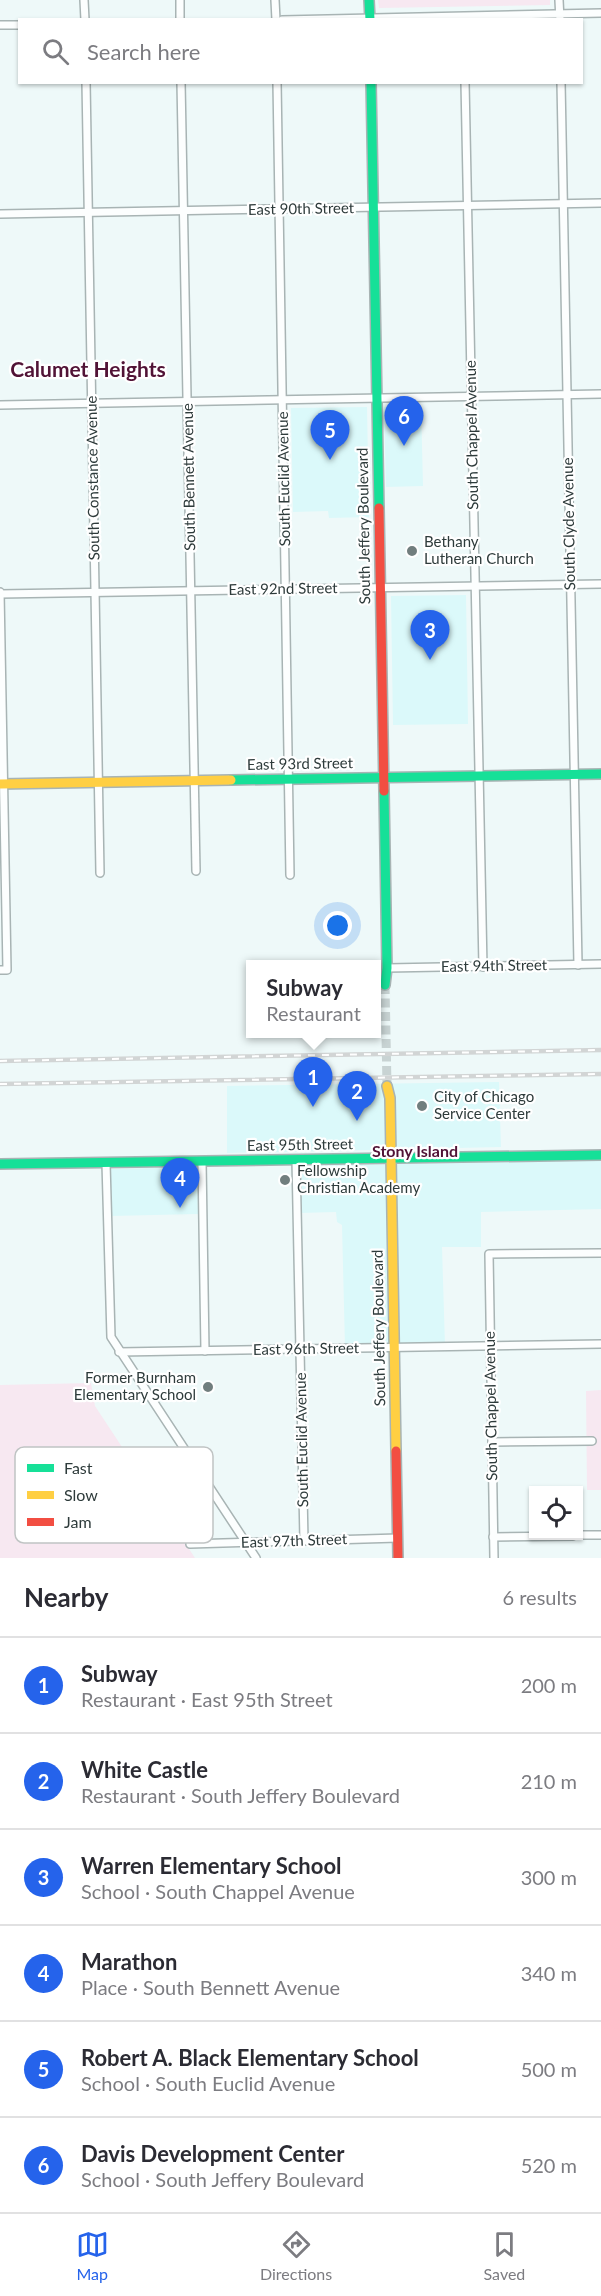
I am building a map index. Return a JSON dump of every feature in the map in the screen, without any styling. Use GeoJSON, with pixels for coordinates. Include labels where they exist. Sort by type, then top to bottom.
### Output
{"type":"FeatureCollection","features":[{"type":"Feature","properties":{"kind":"main road"},"geometry":{"type":"LineString","coordinates":[[369,0],[370,18]]}},
{"type":"Feature","properties":{"kind":"main road","name":"South Jeffery Boulevard"},"geometry":{"type":"LineString","coordinates":[[371,84],[388,985]]}},
{"type":"Feature","properties":{"kind":"main road","name":"East 93rd Street"},"geometry":{"type":"LineString","coordinates":[[2,784],[601,774]]}},
{"type":"Feature","properties":{"kind":"main road","name":"South Jeffery Boulevard"},"geometry":{"type":"LineString","coordinates":[[390,1086],[398,1558]]}},
{"type":"Feature","properties":{"kind":"main road","name":"East 95th Street"},"geometry":{"type":"LineString","coordinates":[[0,1164],[601,1155]]}},
{"type":"Feature","properties":{"kind":"street"},"geometry":{"type":"LineString","coordinates":[[84,0],[85,18]]}},
{"type":"Feature","properties":{"kind":"street"},"geometry":{"type":"LineString","coordinates":[[180,0],[180,18]]}},
{"type":"Feature","properties":{"kind":"street"},"geometry":{"type":"LineString","coordinates":[[275,0],[276,18]]}},
{"type":"Feature","properties":{"kind":"street"},"geometry":{"type":"LineString","coordinates":[[559,0],[560,17]]}},
{"type":"Feature","properties":{"kind":"street"},"geometry":{"type":"LineString","coordinates":[[464,18],[560,17],[601,13]]}},
{"type":"Feature","properties":{"kind":"street"},"geometry":{"type":"LineString","coordinates":[[0,25],[18,25]]}},
{"type":"Feature","properties":{"kind":"street","name":"South Constance Avenue"},"geometry":{"type":"LineString","coordinates":[[86,84],[100,873]]}},
{"type":"Feature","properties":{"kind":"street","name":"South Bennett Avenue"},"geometry":{"type":"LineString","coordinates":[[181,84],[196,872]]}},
{"type":"Feature","properties":{"kind":"street","name":"South Euclid Avenue"},"geometry":{"type":"LineString","coordinates":[[277,84],[290,875]]}},
{"type":"Feature","properties":{"kind":"street","name":"South Chappel Avenue"},"geometry":{"type":"LineString","coordinates":[[465,84],[483,967]]}},
{"type":"Feature","properties":{"kind":"street","name":"South Clyde Avenue"},"geometry":{"type":"LineString","coordinates":[[561,84],[578,965]]}},
{"type":"Feature","properties":{"kind":"street","name":"East 90th Street"},"geometry":{"type":"LineString","coordinates":[[0,214],[601,203]]}},
{"type":"Feature","properties":{"kind":"street"},"geometry":{"type":"LineString","coordinates":[[0,405],[601,394]]}},
{"type":"Feature","properties":{"kind":"street","name":"East 92nd Street"},"geometry":{"type":"LineString","coordinates":[[0,592],[95,593],[601,584]]}},
{"type":"Feature","properties":{"kind":"street"},"geometry":{"type":"LineString","coordinates":[[0,592],[3,970]]}},
{"type":"Feature","properties":{"kind":"street","name":"East 94th Street"},"geometry":{"type":"LineString","coordinates":[[387,968],[601,964]]}},
{"type":"Feature","properties":{"kind":"street","name":"South Euclid Avenue"},"geometry":{"type":"LineString","coordinates":[[296,1160],[303,1541]]}},
{"type":"Feature","properties":{"kind":"street"},"geometry":{"type":"LineString","coordinates":[[202,1161],[205,1351]]}},
{"type":"Feature","properties":{"kind":"street"},"geometry":{"type":"LineString","coordinates":[[106,1163],[111,1337],[182,1447]]}},
{"type":"Feature","properties":{"kind":"street","name":"South Chappel Avenue"},"geometry":{"type":"LineString","coordinates":[[494,1558],[489,1254],[601,1253]]}},
{"type":"Feature","properties":{"kind":"street","name":"East 96th Street"},"geometry":{"type":"LineString","coordinates":[[119,1352],[601,1344]]}},
{"type":"Feature","properties":{"kind":"street"},"geometry":{"type":"LineString","coordinates":[[492,1442],[592,1441]]}},
{"type":"Feature","properties":{"kind":"street"},"geometry":{"type":"LineString","coordinates":[[213,1494],[256,1558]]}},
{"type":"Feature","properties":{"kind":"street"},"geometry":{"type":"LineString","coordinates":[[583,1535],[601,1535]]}},
{"type":"Feature","properties":{"kind":"street"},"geometry":{"type":"LineString","coordinates":[[494,1537],[529,1537]]}},
{"type":"Feature","properties":{"kind":"street","name":"East 97th Street"},"geometry":{"type":"LineString","coordinates":[[190,1544],[398,1538]]}},
{"type":"Feature","properties":{"kind":"shaded area"},"geometry":{"type":"Polygon","coordinates":[[[378,0],[550,0],[550,5],[379,8],[378,0]]]}},
{"type":"Feature","properties":{"kind":"shaded area"},"geometry":{"type":"Polygon","coordinates":[[[421,406],[423,486],[386,487],[384,407],[421,406]]]}},
{"type":"Feature","properties":{"kind":"shaded area"},"geometry":{"type":"Polygon","coordinates":[[[367,407],[369,517],[329,518],[328,511],[293,512],[291,408],[367,407]]]}},
{"type":"Feature","properties":{"kind":"shaded area"},"geometry":{"type":"Polygon","coordinates":[[[466,595],[468,724],[393,725],[391,596],[466,595]]]}},
{"type":"Feature","properties":{"kind":"shaded area"},"geometry":{"type":"Polygon","coordinates":[[[499,1082],[501,1147],[227,1153],[227,1086],[499,1082]]]}},
{"type":"Feature","properties":{"kind":"shaded area"},"geometry":{"type":"Polygon","coordinates":[[[601,1160],[601,1209],[481,1212],[481,1247],[442,1247],[445,1346],[345,1347],[342,1225],[337,1222],[336,1212],[299,1213],[298,1166],[601,1160]]]}},
{"type":"Feature","properties":{"kind":"shaded area"},"geometry":{"type":"Polygon","coordinates":[[[197,1167],[198,1214],[110,1216],[110,1169],[197,1167]]]}},
{"type":"Feature","properties":{"kind":"shaded area"},"geometry":{"type":"Polygon","coordinates":[[[91,1383],[95,1406],[122,1447],[15,1447],[15,1543],[185,1543],[195,1558],[0,1558],[0,1385],[91,1383]]]}},
{"type":"Feature","properties":{"kind":"shaded area"},"geometry":{"type":"Polygon","coordinates":[[[601,1390],[601,1490],[587,1490],[586,1391],[601,1390]]]}},
{"type":"Feature","properties":{"kind":"tunnel"},"geometry":{"type":"LineString","coordinates":[[385,985],[387,1086]]}},
{"type":"Feature","properties":{"kind":"railway"},"geometry":{"type":"LineString","coordinates":[[0,1061],[601,1050]]}},
{"type":"Feature","properties":{"kind":"railway"},"geometry":{"type":"LineString","coordinates":[[0,1084],[601,1074]]}},
{"type":"Feature","properties":{"kind":"traffic: fast"},"geometry":{"type":"LineString","coordinates":[[369,0],[370,18]]}},
{"type":"Feature","properties":{"kind":"traffic: fast"},"geometry":{"type":"LineString","coordinates":[[371,84],[379,508]]}},
{"type":"Feature","properties":{"kind":"traffic: fast"},"geometry":{"type":"LineString","coordinates":[[231,780],[601,774]]}},
{"type":"Feature","properties":{"kind":"traffic: fast"},"geometry":{"type":"LineString","coordinates":[[384,791],[387,968],[385,985]]}},
{"type":"Feature","properties":{"kind":"traffic: fast"},"geometry":{"type":"LineString","coordinates":[[0,1164],[601,1155]]}},
{"type":"Feature","properties":{"kind":"traffic: slow"},"geometry":{"type":"LineString","coordinates":[[0,784],[231,780]]}},
{"type":"Feature","properties":{"kind":"traffic: slow"},"geometry":{"type":"LineString","coordinates":[[387,1086],[390,1098],[396,1451]]}},
{"type":"Feature","properties":{"kind":"traffic: jam"},"geometry":{"type":"LineString","coordinates":[[379,508],[384,791]]}},
{"type":"Feature","properties":{"kind":"traffic: jam"},"geometry":{"type":"LineString","coordinates":[[396,1451],[398,1558]]}},
{"type":"Feature","properties":{"kind":"place","name":"Davis Development Center"},"geometry":{"type":"Point","coordinates":[404,446]}},
{"type":"Feature","properties":{"kind":"place","name":"Robert A. Black Elementary School"},"geometry":{"type":"Point","coordinates":[330,460]}},
{"type":"Feature","properties":{"kind":"place","name":"Bethany Lutheran Church"},"geometry":{"type":"Point","coordinates":[412,551]}},
{"type":"Feature","properties":{"kind":"place","name":"Warren Elementary School"},"geometry":{"type":"Point","coordinates":[430,660]}},
{"type":"Feature","properties":{"kind":"place","name":"City of Chicago Service Center"},"geometry":{"type":"Point","coordinates":[422,1106]}},
{"type":"Feature","properties":{"kind":"place","name":"Subway"},"geometry":{"type":"Point","coordinates":[313,1107]}},
{"type":"Feature","properties":{"kind":"place","name":"White Castle"},"geometry":{"type":"Point","coordinates":[357,1121]}},
{"type":"Feature","properties":{"kind":"place","name":"Fellowship Christian Academy"},"geometry":{"type":"Point","coordinates":[285,1180]}},
{"type":"Feature","properties":{"kind":"place","name":"Marathon"},"geometry":{"type":"Point","coordinates":[180,1208]}},
{"type":"Feature","properties":{"kind":"place","name":"Former Burnham Elementary School"},"geometry":{"type":"Point","coordinates":[208,1387]}},
{"type":"Feature","properties":{"kind":"district","name":"Calumet Heights"},"geometry":{"type":"Point","coordinates":[88,370]}},
{"type":"Feature","properties":{"kind":"district","name":"Stony Island"},"geometry":{"type":"Point","coordinates":[415,1151]}}]}
